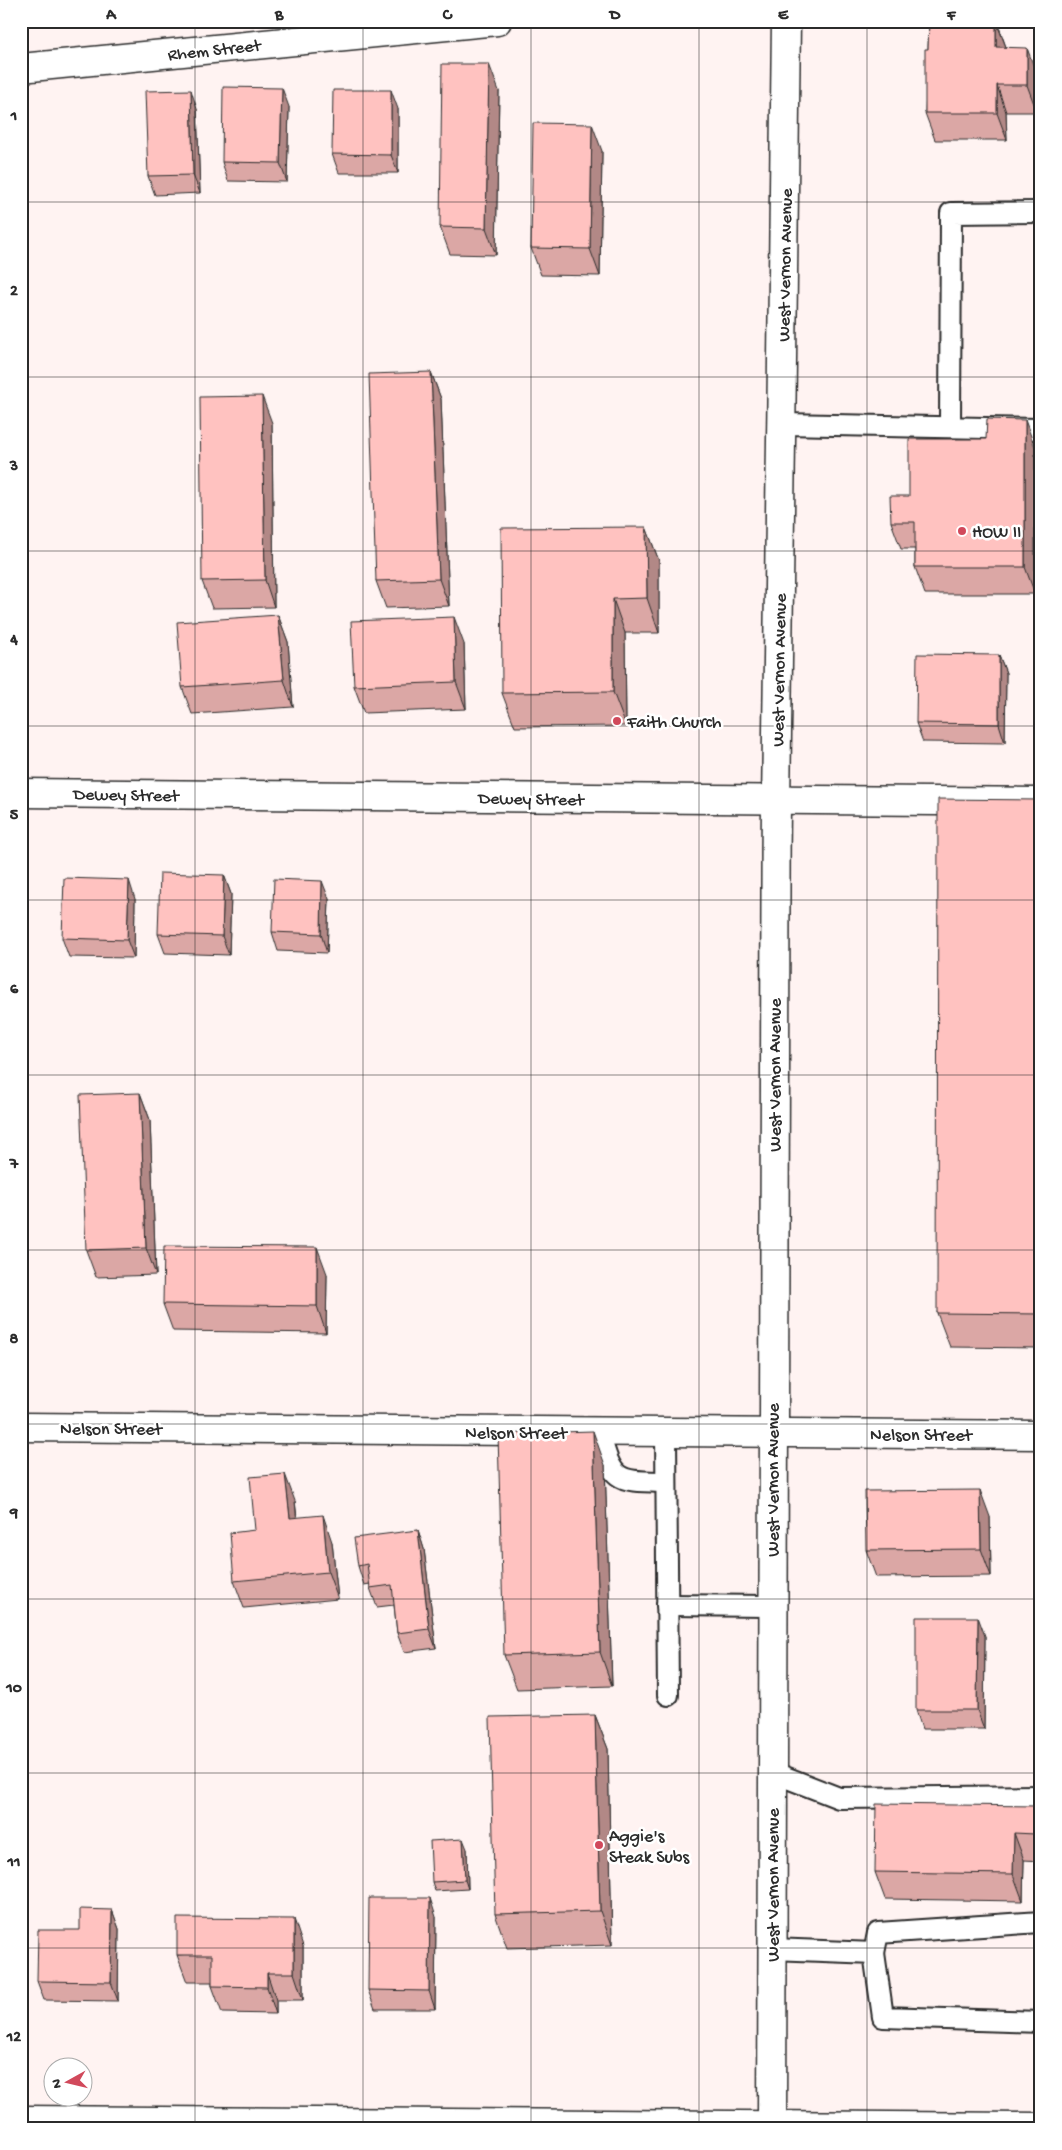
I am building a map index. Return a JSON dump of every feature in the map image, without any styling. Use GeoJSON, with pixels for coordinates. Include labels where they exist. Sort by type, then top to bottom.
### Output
{"type":"FeatureCollection","features":[{"type":"Feature","properties":{"kind":"street","name":"Rhem Street"},"geometry":{"type":"LineString","coordinates":[[21,68],[497,21]]}},
{"type":"Feature","properties":{"kind":"street","name":"West Vernon Avenue"},"geometry":{"type":"LineString","coordinates":[[772,2127],[772,1434],[776,801],[783,424],[786,21]]}},
{"type":"Feature","properties":{"kind":"street","name":"Dewey Street"},"geometry":{"type":"LineString","coordinates":[[21,793],[1041,802]]}},
{"type":"Feature","properties":{"kind":"street","name":"Nelson Street"},"geometry":{"type":"LineString","coordinates":[[21,1427],[1041,1435]]}},
{"type":"Feature","properties":{"kind":"street"},"geometry":{"type":"LineString","coordinates":[[21,2120],[772,2127],[1041,2127]]}},
{"type":"Feature","properties":{"kind":"lane"},"geometry":{"type":"LineString","coordinates":[[950,426],[951,213],[1041,212]]}},
{"type":"Feature","properties":{"kind":"lane"},"geometry":{"type":"LineString","coordinates":[[783,424],[1041,429]]}},
{"type":"Feature","properties":{"kind":"lane"},"geometry":{"type":"LineString","coordinates":[[599,1432],[606,1456],[620,1478],[632,1481],[666,1482]]}},
{"type":"Feature","properties":{"kind":"lane"},"geometry":{"type":"LineString","coordinates":[[666,1433],[668,1694]]}},
{"type":"Feature","properties":{"kind":"lane"},"geometry":{"type":"LineString","coordinates":[[667,1605],[772,1606]]}},
{"type":"Feature","properties":{"kind":"lane"},"geometry":{"type":"LineString","coordinates":[[772,1772],[839,1798],[1041,1796]]}},
{"type":"Feature","properties":{"kind":"lane"},"geometry":{"type":"LineString","coordinates":[[882,1798],[896,1818]]}},
{"type":"Feature","properties":{"kind":"lane"},"geometry":{"type":"LineString","coordinates":[[1041,1922],[878,1933],[874,1954],[883,2017],[1041,2022]]}},
{"type":"Feature","properties":{"kind":"lane"},"geometry":{"type":"LineString","coordinates":[[772,1949],[874,1954]]}},
{"type":"Feature","properties":{"kind":"building"},"geometry":{"type":"Polygon","coordinates":[[[929,21],[996,21],[996,47],[1027,48],[1027,85],[997,85],[997,113],[925,113],[925,49],[928,49],[929,21]]]}},
{"type":"Feature","properties":{"kind":"building"},"geometry":{"type":"Polygon","coordinates":[[[442,64],[489,64],[486,228],[440,227],[442,64]]]}},
{"type":"Feature","properties":{"kind":"building"},"geometry":{"type":"Polygon","coordinates":[[[223,87],[282,88],[280,163],[222,162],[223,87]]]}},
{"type":"Feature","properties":{"kind":"building"},"geometry":{"type":"Polygon","coordinates":[[[191,90],[193,175],[148,176],[145,91],[191,90]]]}},
{"type":"Feature","properties":{"kind":"building"},"geometry":{"type":"Polygon","coordinates":[[[333,90],[391,90],[391,155],[332,154],[333,90]]]}},
{"type":"Feature","properties":{"kind":"building"},"geometry":{"type":"Polygon","coordinates":[[[533,123],[592,124],[590,249],[531,248],[533,123]]]}},
{"type":"Feature","properties":{"kind":"building"},"geometry":{"type":"Polygon","coordinates":[[[431,372],[439,579],[376,581],[369,374],[431,372]]]}},
{"type":"Feature","properties":{"kind":"building"},"geometry":{"type":"Polygon","coordinates":[[[262,396],[265,580],[202,581],[200,397],[262,396]]]}},
{"type":"Feature","properties":{"kind":"building"},"geometry":{"type":"Polygon","coordinates":[[[987,419],[1025,420],[1025,567],[915,567],[915,522],[891,522],[890,496],[909,496],[909,439],[986,439],[987,419]]]}},
{"type":"Feature","properties":{"kind":"building"},"geometry":{"type":"Polygon","coordinates":[[[646,527],[647,598],[613,599],[613,692],[502,693],[501,528],[646,527]]]}},
{"type":"Feature","properties":{"kind":"building"},"geometry":{"type":"Polygon","coordinates":[[[278,615],[284,680],[182,687],[177,622],[278,615]]]}},
{"type":"Feature","properties":{"kind":"building"},"geometry":{"type":"Polygon","coordinates":[[[454,617],[456,682],[354,686],[351,621],[454,617]]]}},
{"type":"Feature","properties":{"kind":"building"},"geometry":{"type":"Polygon","coordinates":[[[917,654],[999,655],[999,724],[916,723],[917,654]]]}},
{"type":"Feature","properties":{"kind":"building"},"geometry":{"type":"Polygon","coordinates":[[[938,799],[1041,800],[1041,1314],[937,1313],[938,799]]]}},
{"type":"Feature","properties":{"kind":"building"},"geometry":{"type":"Polygon","coordinates":[[[160,873],[224,875],[222,936],[158,934],[160,873]]]}},
{"type":"Feature","properties":{"kind":"building"},"geometry":{"type":"Polygon","coordinates":[[[64,878],[129,880],[127,940],[62,938],[64,878]]]}},
{"type":"Feature","properties":{"kind":"building"},"geometry":{"type":"Polygon","coordinates":[[[274,879],[322,881],[321,934],[272,932],[274,879]]]}},
{"type":"Feature","properties":{"kind":"building"},"geometry":{"type":"Polygon","coordinates":[[[140,1093],[146,1248],[86,1250],[80,1095],[140,1093]]]}},
{"type":"Feature","properties":{"kind":"building"},"geometry":{"type":"Polygon","coordinates":[[[164,1246],[317,1247],[317,1306],[163,1304],[164,1246]]]}},
{"type":"Feature","properties":{"kind":"building"},"geometry":{"type":"Polygon","coordinates":[[[593,1431],[600,1652],[504,1655],[498,1434],[593,1431]]]}},
{"type":"Feature","properties":{"kind":"building"},"geometry":{"type":"Polygon","coordinates":[[[285,1474],[290,1518],[323,1515],[328,1572],[234,1581],[230,1533],[255,1530],[250,1477],[285,1474]]]}},
{"type":"Feature","properties":{"kind":"building"},"geometry":{"type":"Polygon","coordinates":[[[980,1490],[981,1549],[866,1550],[865,1491],[980,1490]]]}},
{"type":"Feature","properties":{"kind":"building"},"geometry":{"type":"Polygon","coordinates":[[[418,1530],[429,1629],[397,1633],[392,1585],[370,1588],[367,1564],[358,1566],[354,1538],[418,1530]]]}},
{"type":"Feature","properties":{"kind":"building"},"geometry":{"type":"Polygon","coordinates":[[[916,1617],[978,1617],[977,1710],[916,1710],[916,1617]]]}},
{"type":"Feature","properties":{"kind":"building"},"geometry":{"type":"Polygon","coordinates":[[[595,1715],[600,1911],[495,1914],[490,1717],[595,1715]]]}},
{"type":"Feature","properties":{"kind":"building"},"geometry":{"type":"Polygon","coordinates":[[[876,1804],[1036,1806],[1035,1834],[1014,1833],[1013,1874],[875,1872],[876,1804]]]}},
{"type":"Feature","properties":{"kind":"building"},"geometry":{"type":"Polygon","coordinates":[[[463,1839],[465,1880],[432,1882],[430,1841],[463,1839]]]}},
{"type":"Feature","properties":{"kind":"building"},"geometry":{"type":"Polygon","coordinates":[[[369,1898],[430,1898],[429,1991],[368,1990],[369,1898]]]}},
{"type":"Feature","properties":{"kind":"building"},"geometry":{"type":"Polygon","coordinates":[[[80,1909],[112,1910],[111,1982],[37,1981],[38,1930],[80,1930],[80,1909]]]}},
{"type":"Feature","properties":{"kind":"building"},"geometry":{"type":"Polygon","coordinates":[[[177,1918],[294,1919],[294,1973],[267,1973],[267,1987],[212,1986],[212,1955],[177,1955],[177,1918]]]}},
{"type":"Feature","properties":{"kind":"place","name":"HOW II"},"geometry":{"type":"Point","coordinates":[962,531]}},
{"type":"Feature","properties":{"kind":"place","name":"Faith Church"},"geometry":{"type":"Point","coordinates":[617,721]}},
{"type":"Feature","properties":{"kind":"place","name":"Aggie's Steak Subs"},"geometry":{"type":"Point","coordinates":[599,1845]}}]}
